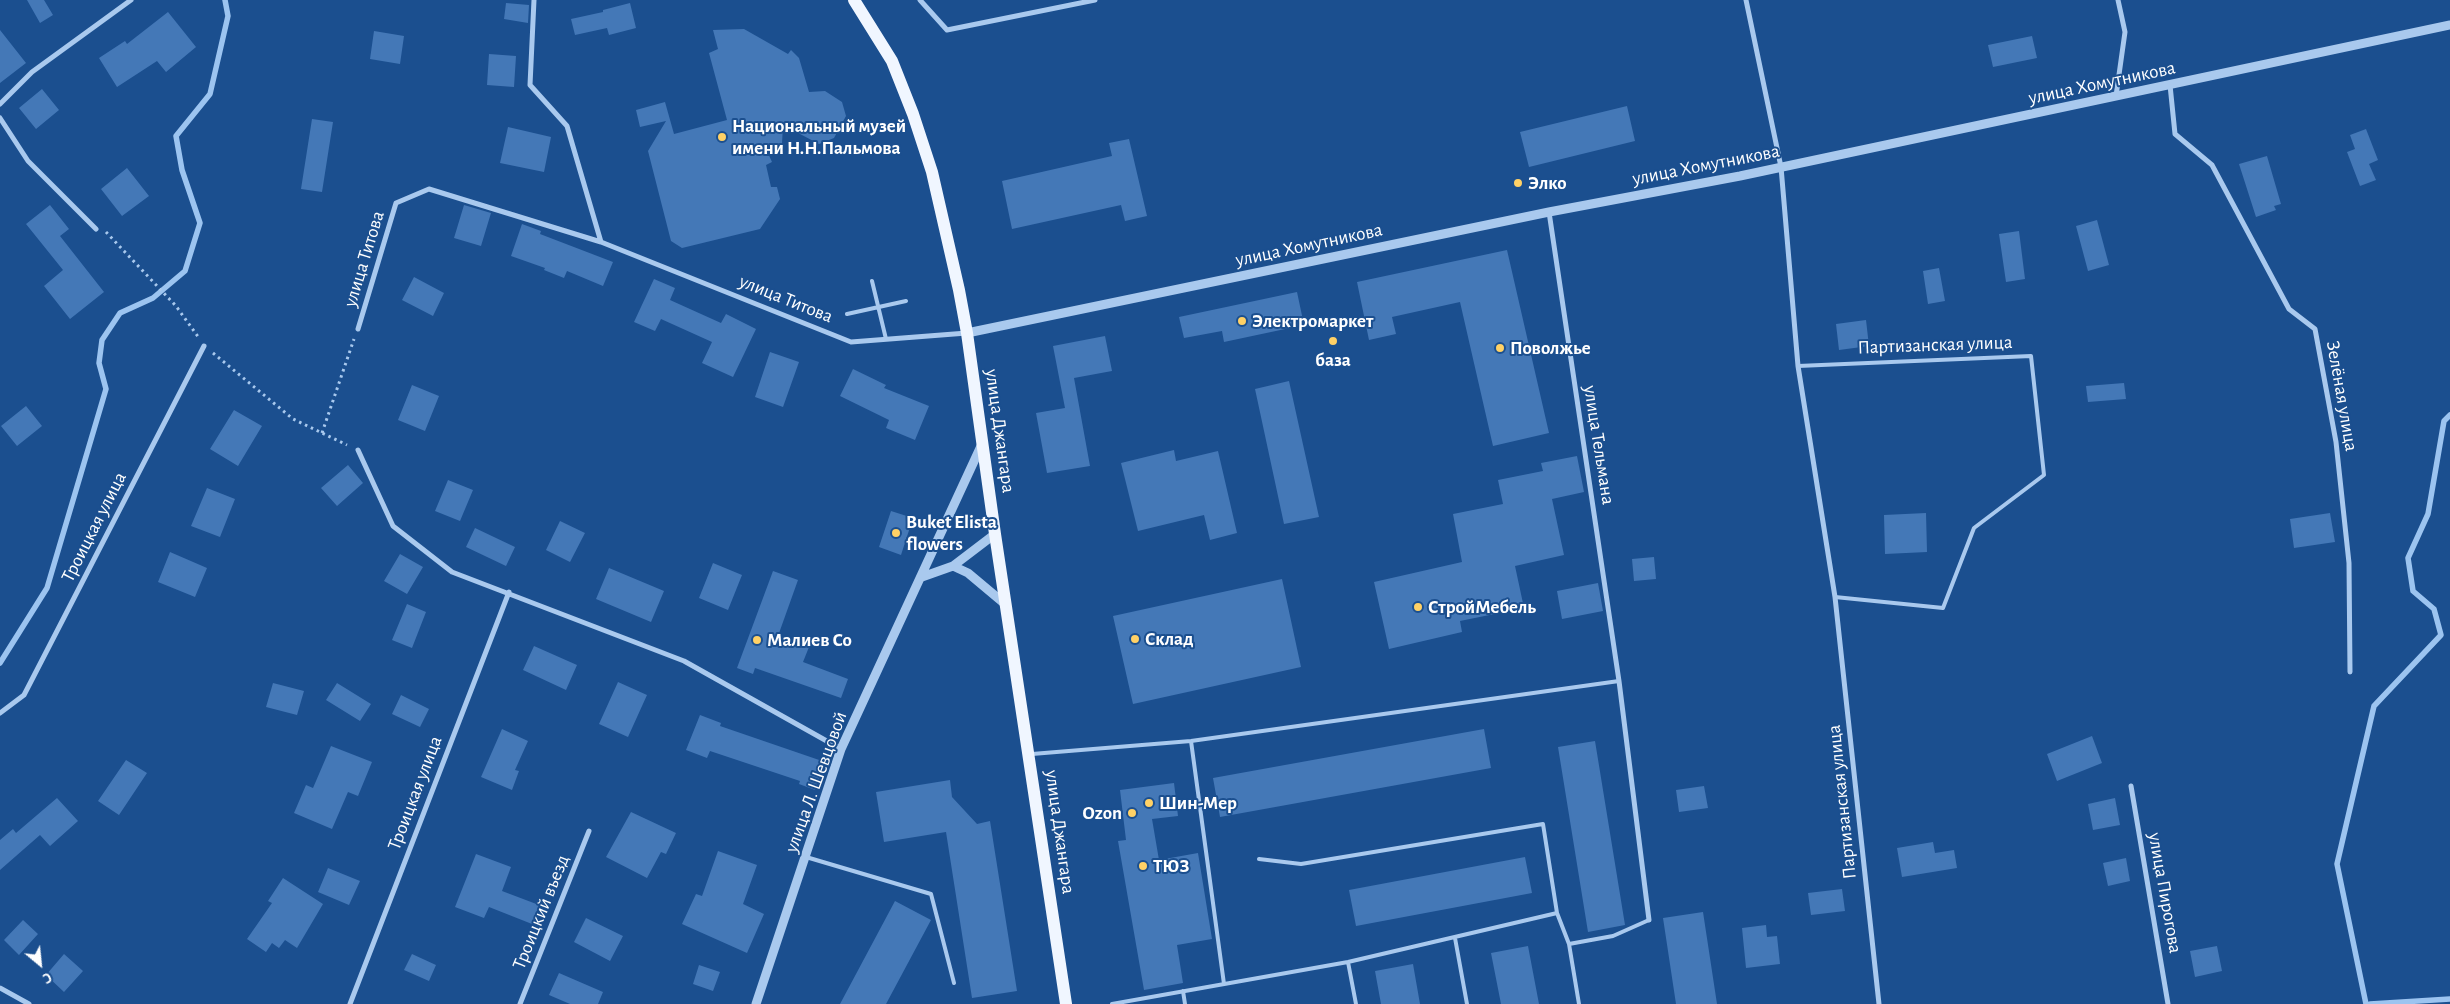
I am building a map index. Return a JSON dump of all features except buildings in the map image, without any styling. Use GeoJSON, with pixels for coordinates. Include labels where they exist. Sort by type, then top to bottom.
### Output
{"type":"FeatureCollection","features":[{"type":"Feature","properties":{"kind":"main road","name":"улица Джангара"},"geometry":{"type":"LineString","coordinates":[[854,0],[892,61],[914,114],[932,172],[967,333],[995,534],[1066,1004]]}},
{"type":"Feature","properties":{"kind":"street"},"geometry":{"type":"LineString","coordinates":[[0,104],[32,72],[132,0]]}},
{"type":"Feature","properties":{"kind":"street"},"geometry":{"type":"LineString","coordinates":[[534,0],[530,85],[567,126],[601,242]]}},
{"type":"Feature","properties":{"kind":"street"},"geometry":{"type":"LineString","coordinates":[[920,0],[947,30],[1095,0]]}},
{"type":"Feature","properties":{"kind":"street","name":"Партизанская улица"},"geometry":{"type":"LineString","coordinates":[[1746,0],[1781,166],[1798,366],[1834,597],[1878,1004]]}},
{"type":"Feature","properties":{"kind":"street"},"geometry":{"type":"LineString","coordinates":[[2116,97],[2125,32],[2118,0]]}},
{"type":"Feature","properties":{"kind":"street","name":"улица Хомутникова"},"geometry":{"type":"LineString","coordinates":[[967,333],[2116,97],[2450,25]]}},
{"type":"Feature","properties":{"kind":"street","name":"Зелёная улица"},"geometry":{"type":"LineString","coordinates":[[2170,85],[2175,134],[2212,164],[2289,309],[2315,329],[2336,442],[2349,564],[2350,672]]}},
{"type":"Feature","properties":{"kind":"street"},"geometry":{"type":"LineString","coordinates":[[0,118],[28,161],[96,229]]}},
{"type":"Feature","properties":{"kind":"street","name":"улица Титова"},"geometry":{"type":"LineString","coordinates":[[358,329],[396,203],[429,189],[601,242],[851,342],[967,333]]}},
{"type":"Feature","properties":{"kind":"street","name":"улица Тельмана"},"geometry":{"type":"LineString","coordinates":[[1549,212],[1619,681],[1649,920]]}},
{"type":"Feature","properties":{"kind":"street","name":"Троицкая улица"},"geometry":{"type":"LineString","coordinates":[[0,713],[24,695],[204,346]]}},
{"type":"Feature","properties":{"kind":"street","name":"улица Л. Шевцовой"},"geometry":{"type":"LineString","coordinates":[[756,1004],[841,749],[982,444]]}},
{"type":"Feature","properties":{"kind":"street"},"geometry":{"type":"LineString","coordinates":[[358,450],[393,526],[452,572],[509,592],[684,661],[841,749]]}},
{"type":"Feature","properties":{"kind":"street"},"geometry":{"type":"LineString","coordinates":[[922,577],[953,566],[995,534]]}},
{"type":"Feature","properties":{"kind":"street"},"geometry":{"type":"LineString","coordinates":[[953,566],[968,573],[1006,604]]}},
{"type":"Feature","properties":{"kind":"street","name":"Троицкая улица"},"geometry":{"type":"LineString","coordinates":[[350,1004],[509,592]]}},
{"type":"Feature","properties":{"kind":"street","name":"улица Пирогова"},"geometry":{"type":"LineString","coordinates":[[2132,786],[2168,1004]]}},
{"type":"Feature","properties":{"kind":"street","name":"Троицкий въезд"},"geometry":{"type":"LineString","coordinates":[[520,1004],[589,831]]}},
{"type":"Feature","properties":{"kind":"street"},"geometry":{"type":"LineString","coordinates":[[0,988],[29,1004]]}},
{"type":"Feature","properties":{"kind":"lane"},"geometry":{"type":"LineString","coordinates":[[872,281],[886,339]]}},
{"type":"Feature","properties":{"kind":"lane"},"geometry":{"type":"LineString","coordinates":[[847,314],[906,301]]}},
{"type":"Feature","properties":{"kind":"lane","name":"Партизанская улица"},"geometry":{"type":"LineString","coordinates":[[1798,366],[2030,356],[2044,475],[1974,528],[1943,608],[1834,597]]}},
{"type":"Feature","properties":{"kind":"lane"},"geometry":{"type":"LineString","coordinates":[[1029,754],[1191,741],[1619,681]]}},
{"type":"Feature","properties":{"kind":"lane"},"geometry":{"type":"LineString","coordinates":[[1191,741],[1224,984]]}},
{"type":"Feature","properties":{"kind":"lane"},"geometry":{"type":"LineString","coordinates":[[1259,859],[1301,864],[1543,824],[1557,913],[1569,944],[1579,1004]]}},
{"type":"Feature","properties":{"kind":"lane"},"geometry":{"type":"LineString","coordinates":[[805,857],[932,894],[954,983]]}},
{"type":"Feature","properties":{"kind":"lane"},"geometry":{"type":"LineString","coordinates":[[1112,1004],[1348,962],[1557,913]]}},
{"type":"Feature","properties":{"kind":"lane"},"geometry":{"type":"LineString","coordinates":[[1569,944],[1613,936],[1649,920]]}},
{"type":"Feature","properties":{"kind":"lane"},"geometry":{"type":"LineString","coordinates":[[1455,938],[1467,1004]]}},
{"type":"Feature","properties":{"kind":"lane"},"geometry":{"type":"LineString","coordinates":[[1348,962],[1356,1004]]}},
{"type":"Feature","properties":{"kind":"lane"},"geometry":{"type":"LineString","coordinates":[[1183,991],[1185,1004]]}},
{"type":"Feature","properties":{"kind":"path"},"geometry":{"type":"LineString","coordinates":[[96,229],[108,232],[170,300],[204,346],[293,419],[358,450]]}},
{"type":"Feature","properties":{"kind":"path"},"geometry":{"type":"LineString","coordinates":[[322,433],[358,329]]}},
{"type":"Feature","properties":{"kind":"waterway"},"geometry":{"type":"LineString","coordinates":[[0,663],[47,588],[106,389],[99,363],[102,340],[120,313],[153,298],[185,271],[200,223],[182,170],[176,136],[210,94],[228,16],[225,0]]}},
{"type":"Feature","properties":{"kind":"waterway"},"geometry":{"type":"LineString","coordinates":[[2366,1004],[2337,864],[2374,706],[2441,635],[2434,609],[2413,591],[2408,558],[2428,514],[2444,421],[2450,415]]}},
{"type":"Feature","properties":{"kind":"waterway"},"geometry":{"type":"LineString","coordinates":[[2370,1004],[2450,999]]}},
{"type":"Feature","properties":{"kind":"place","name":"Национальный музей имени Н.Н.Пальмова"},"geometry":{"type":"Point","coordinates":[722,137]}},
{"type":"Feature","properties":{"kind":"place","name":"Элко"},"geometry":{"type":"Point","coordinates":[1518,183]}},
{"type":"Feature","properties":{"kind":"place","name":"Электромаркет"},"geometry":{"type":"Point","coordinates":[1242,321]}},
{"type":"Feature","properties":{"kind":"place","name":"база"},"geometry":{"type":"Point","coordinates":[1333,341]}},
{"type":"Feature","properties":{"kind":"place","name":"Поволжье"},"geometry":{"type":"Point","coordinates":[1500,348]}},
{"type":"Feature","properties":{"kind":"place","name":"Buket Elista flowers"},"geometry":{"type":"Point","coordinates":[896,533]}},
{"type":"Feature","properties":{"kind":"place","name":"СтройМебель"},"geometry":{"type":"Point","coordinates":[1418,607]}},
{"type":"Feature","properties":{"kind":"place","name":"Склад"},"geometry":{"type":"Point","coordinates":[1135,639]}},
{"type":"Feature","properties":{"kind":"place","name":"Малиев Со"},"geometry":{"type":"Point","coordinates":[757,640]}},
{"type":"Feature","properties":{"kind":"place","name":"Шин-Мер"},"geometry":{"type":"Point","coordinates":[1149,803]}},
{"type":"Feature","properties":{"kind":"place","name":"Ozon"},"geometry":{"type":"Point","coordinates":[1132,813]}},
{"type":"Feature","properties":{"kind":"place","name":"ТЮЗ"},"geometry":{"type":"Point","coordinates":[1143,866]}}]}
